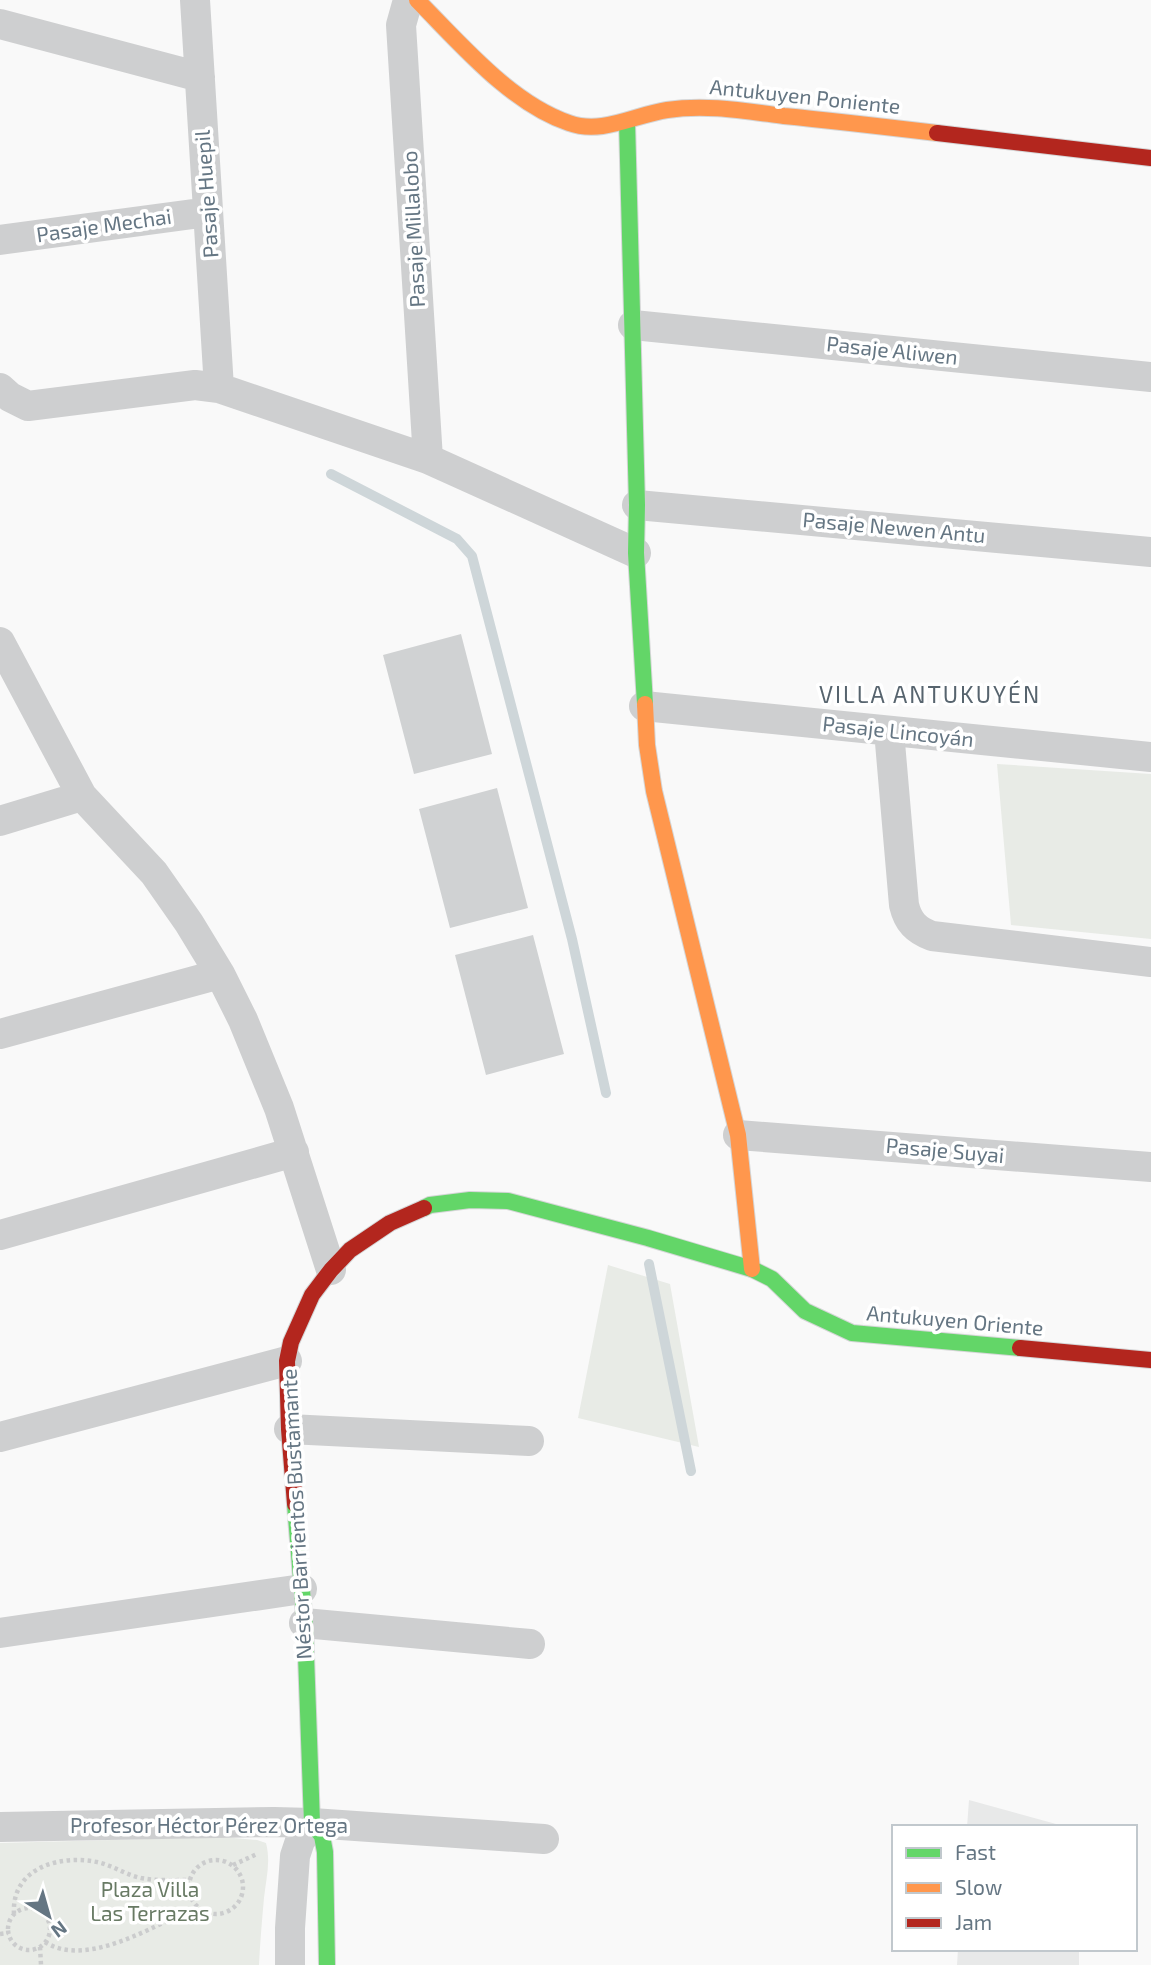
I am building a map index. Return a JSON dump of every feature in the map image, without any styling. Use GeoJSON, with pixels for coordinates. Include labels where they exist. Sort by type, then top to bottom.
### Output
{"type":"FeatureCollection","features":[{"type":"Feature","properties":{"kind":"street","name":"Pasaje Huepil"},"geometry":{"type":"LineString","coordinates":[[195,0],[219,388]]}},
{"type":"Feature","properties":{"kind":"street","name":"Pasaje Millalobo"},"geometry":{"type":"LineString","coordinates":[[408,0],[401,25],[428,458]]}},
{"type":"Feature","properties":{"kind":"street","name":"Antukuyen Poniente"},"geometry":{"type":"LineString","coordinates":[[417,0],[483,65],[535,108],[565,122],[592,128],[657,112],[710,107],[1151,158]]}},
{"type":"Feature","properties":{"kind":"street"},"geometry":{"type":"LineString","coordinates":[[0,23],[200,77]]}},
{"type":"Feature","properties":{"kind":"street"},"geometry":{"type":"LineString","coordinates":[[626,121],[633,325],[636,553],[647,744],[654,791],[738,1135],[752,1269]]}},
{"type":"Feature","properties":{"kind":"street","name":"Pasaje Mechai"},"geometry":{"type":"LineString","coordinates":[[0,240],[208,212]]}},
{"type":"Feature","properties":{"kind":"street","name":"Pasaje Aliwen"},"geometry":{"type":"LineString","coordinates":[[633,325],[1151,377]]}},
{"type":"Feature","properties":{"kind":"street"},"geometry":{"type":"LineString","coordinates":[[0,388],[10,397],[28,406],[195,385],[219,388],[428,458],[636,553]]}},
{"type":"Feature","properties":{"kind":"street","name":"Pasaje Newen Antu"},"geometry":{"type":"LineString","coordinates":[[637,505],[1151,552]]}},
{"type":"Feature","properties":{"kind":"street"},"geometry":{"type":"LineString","coordinates":[[0,642],[82,796],[154,873],[220,974],[265,1069],[331,1270]]}},
{"type":"Feature","properties":{"kind":"street","name":"Pasaje Lincoyán"},"geometry":{"type":"LineString","coordinates":[[644,706],[1151,757]]}},
{"type":"Feature","properties":{"kind":"street"},"geometry":{"type":"LineString","coordinates":[[888,731],[904,905],[912,924],[921,932],[932,936],[1151,962]]}},
{"type":"Feature","properties":{"kind":"street"},"geometry":{"type":"LineString","coordinates":[[0,821],[82,796]]}},
{"type":"Feature","properties":{"kind":"street"},"geometry":{"type":"LineString","coordinates":[[0,1034],[220,974]]}},
{"type":"Feature","properties":{"kind":"street","name":"Pasaje Suyai"},"geometry":{"type":"LineString","coordinates":[[738,1135],[1151,1167]]}},
{"type":"Feature","properties":{"kind":"street"},"geometry":{"type":"LineString","coordinates":[[0,1235],[294,1152]]}},
{"type":"Feature","properties":{"kind":"street","name":"Antukuyen Oriente"},"geometry":{"type":"LineString","coordinates":[[490,1200],[509,1201],[752,1269],[772,1279],[805,1311],[852,1333],[1151,1360]]}},
{"type":"Feature","properties":{"kind":"street","name":"Néstor Barrientos Bustamante"},"geometry":{"type":"LineString","coordinates":[[327,1965],[325,1852],[321,1836],[312,1823],[304,1623],[289,1429],[287,1361],[291,1342],[312,1295],[350,1250],[371,1235],[430,1205],[490,1200]]}},
{"type":"Feature","properties":{"kind":"street"},"geometry":{"type":"LineString","coordinates":[[0,1437],[287,1361]]}},
{"type":"Feature","properties":{"kind":"street"},"geometry":{"type":"LineString","coordinates":[[289,1429],[529,1441]]}},
{"type":"Feature","properties":{"kind":"street"},"geometry":{"type":"LineString","coordinates":[[0,1633],[302,1589]]}},
{"type":"Feature","properties":{"kind":"street"},"geometry":{"type":"LineString","coordinates":[[304,1623],[530,1644]]}},
{"type":"Feature","properties":{"kind":"street"},"geometry":{"type":"LineString","coordinates":[[290,1965],[295,1856],[300,1841],[312,1823]]}},
{"type":"Feature","properties":{"kind":"street","name":"Profesor Héctor Pérez Ortega"},"geometry":{"type":"LineString","coordinates":[[0,1827],[312,1823],[544,1839]]}},
{"type":"Feature","properties":{"kind":"path"},"geometry":{"type":"LineString","coordinates":[[14,1914],[16,1892],[27,1877],[41,1867],[59,1860],[102,1863],[142,1878],[190,1880]]}},
{"type":"Feature","properties":{"kind":"path"},"geometry":{"type":"LineString","coordinates":[[208,1861],[225,1861],[239,1871],[242,1896],[231,1909],[223,1913],[205,1911],[197,1906],[192,1898],[190,1880],[201,1865],[208,1861]]}},
{"type":"Feature","properties":{"kind":"path"},"geometry":{"type":"LineString","coordinates":[[26,1909],[45,1916],[48,1936],[40,1947],[33,1950],[20,1948],[10,1939],[10,1920],[14,1914],[26,1909]]}},
{"type":"Feature","properties":{"kind":"path"},"geometry":{"type":"LineString","coordinates":[[137,1941],[175,1917],[205,1911]]}},
{"type":"Feature","properties":{"kind":"path"},"geometry":{"type":"LineString","coordinates":[[0,1934],[8,1933]]}},
{"type":"Feature","properties":{"kind":"path"},"geometry":{"type":"LineString","coordinates":[[45,1942],[52,1953]]}},
{"type":"Feature","properties":{"kind":"path"},"geometry":{"type":"LineString","coordinates":[[40,1947],[41,1965]]}},
{"type":"Feature","properties":{"kind":"shaded area"},"geometry":{"type":"Polygon","coordinates":[[[969,1800],[1060,1825],[967,1825],[969,1800]]]}},
{"type":"Feature","properties":{"kind":"shaded area"},"geometry":{"type":"Polygon","coordinates":[[[958,1951],[1079,1951],[1079,1965],[957,1965],[958,1951]]]}},
{"type":"Feature","properties":{"kind":"green space"},"geometry":{"type":"Polygon","coordinates":[[[997,764],[1151,774],[1151,939],[1011,925],[997,764]]]}},
{"type":"Feature","properties":{"kind":"green space"},"geometry":{"type":"Polygon","coordinates":[[[608,1265],[670,1284],[699,1447],[578,1418],[608,1265]]]}},
{"type":"Feature","properties":{"kind":"green space","name":"Plaza Villa Las Terrazas"},"geometry":{"type":"Polygon","coordinates":[[[223,1837],[266,1843],[268,1864],[259,1965],[0,1965],[0,1843],[223,1837]]]}},
{"type":"Feature","properties":{"kind":"building"},"geometry":{"type":"Polygon","coordinates":[[[461,634],[492,754],[414,774],[383,655],[461,634]]]}},
{"type":"Feature","properties":{"kind":"building"},"geometry":{"type":"Polygon","coordinates":[[[497,788],[528,908],[450,928],[419,809],[497,788]]]}},
{"type":"Feature","properties":{"kind":"building"},"geometry":{"type":"Polygon","coordinates":[[[533,935],[564,1054],[486,1075],[455,955],[533,935]]]}},
{"type":"Feature","properties":{"kind":"waterway"},"geometry":{"type":"LineString","coordinates":[[331,474],[457,539],[472,556],[572,939],[606,1093]]}},
{"type":"Feature","properties":{"kind":"waterway"},"geometry":{"type":"LineString","coordinates":[[649,1264],[691,1471]]}},
{"type":"Feature","properties":{"kind":"traffic: fast"},"geometry":{"type":"LineString","coordinates":[[627,121],[636,553],[645,704]]}},
{"type":"Feature","properties":{"kind":"traffic: fast"},"geometry":{"type":"LineString","coordinates":[[424,1208],[470,1200],[508,1201],[752,1269],[772,1279],[805,1311],[852,1333],[1020,1348]]}},
{"type":"Feature","properties":{"kind":"traffic: fast"},"geometry":{"type":"LineString","coordinates":[[295,1504],[305,1627],[312,1823],[322,1836],[325,1852],[327,1965]]}},
{"type":"Feature","properties":{"kind":"traffic: slow"},"geometry":{"type":"LineString","coordinates":[[417,0],[468,53],[506,87],[547,114],[569,123],[594,127],[667,110],[711,108],[937,133]]}},
{"type":"Feature","properties":{"kind":"traffic: slow"},"geometry":{"type":"LineString","coordinates":[[645,704],[647,745],[654,791],[738,1135],[752,1269]]}},
{"type":"Feature","properties":{"kind":"traffic: jam"},"geometry":{"type":"LineString","coordinates":[[937,133],[1151,158]]}},
{"type":"Feature","properties":{"kind":"traffic: jam"},"geometry":{"type":"LineString","coordinates":[[295,1504],[287,1361],[291,1342],[312,1295],[350,1250],[390,1223],[424,1208]]}},
{"type":"Feature","properties":{"kind":"traffic: jam"},"geometry":{"type":"LineString","coordinates":[[1020,1348],[1151,1360]]}},
{"type":"Feature","properties":{"kind":"district","name":"VILLA ANTUKUYÉN"},"geometry":{"type":"Point","coordinates":[930,695]}}]}
